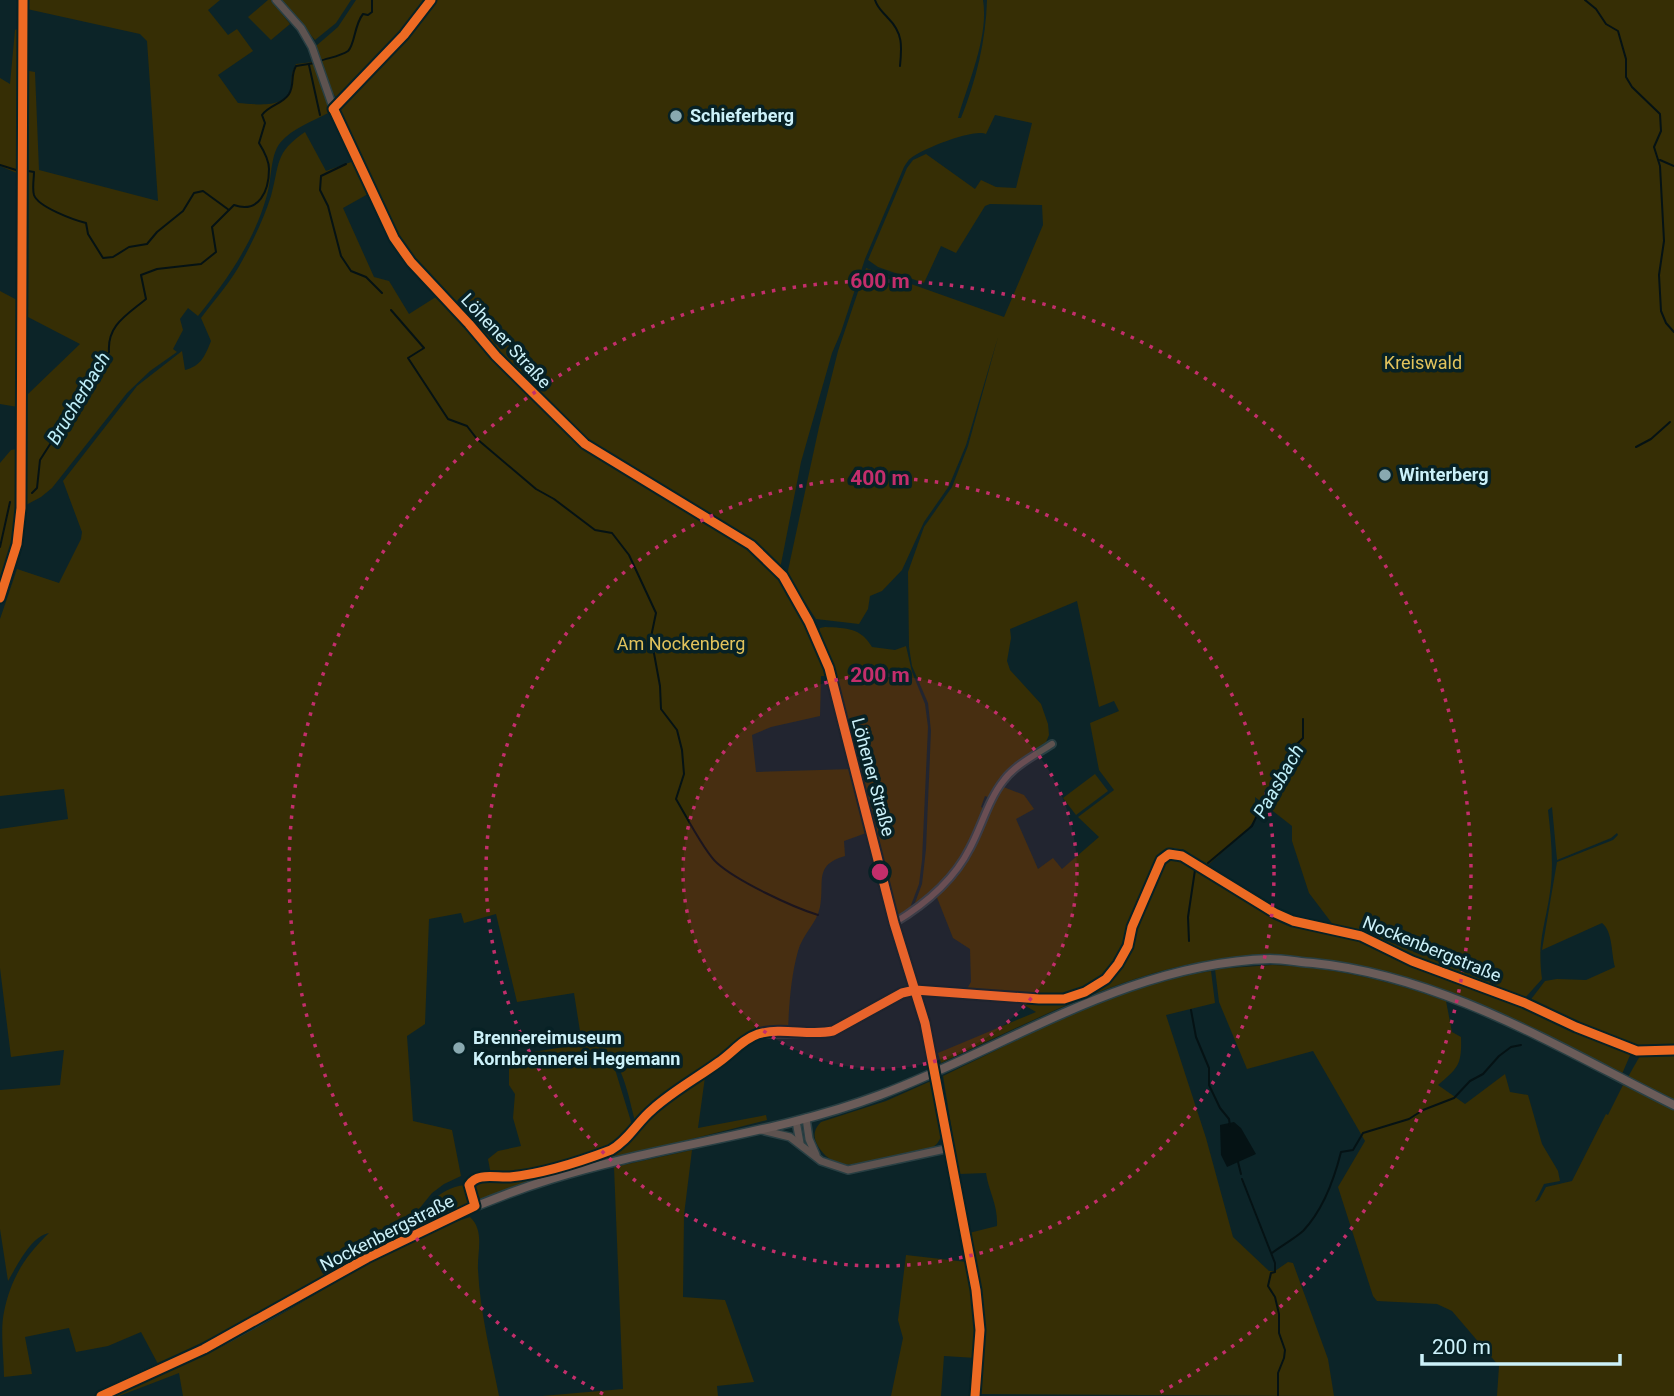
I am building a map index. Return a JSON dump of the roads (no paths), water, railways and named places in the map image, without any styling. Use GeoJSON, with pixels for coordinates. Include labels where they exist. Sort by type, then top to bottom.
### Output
{"type":"FeatureCollection","features":[{"type":"Feature","properties":{"kind":"main road"},"geometry":{"type":"LineString","coordinates":[[0,598],[15,556],[21,508],[23,0]]}},
{"type":"Feature","properties":{"kind":"main road","name":"Nockenbergstraße"},"geometry":{"type":"LineString","coordinates":[[101,1396],[204,1349],[367,1258],[475,1206],[554,1178],[796,1121],[883,1094],[1101,996],[1172,974],[1219,964],[1273,959],[1331,965],[1382,975],[1429,990],[1514,1026],[1674,1105]]}},
{"type":"Feature","properties":{"kind":"street","name":"Löhener Straße"},"geometry":{"type":"LineString","coordinates":[[276,0],[312,47],[333,109],[394,238],[411,262],[470,324],[496,356],[585,444],[751,545],[783,576],[809,622],[829,668],[894,923],[932,1057],[976,1290],[979,1330],[975,1396]]}},
{"type":"Feature","properties":{"kind":"street"},"geometry":{"type":"LineString","coordinates":[[333,109],[404,35],[431,0]]}},
{"type":"Feature","properties":{"kind":"street"},"geometry":{"type":"LineString","coordinates":[[894,923],[921,906],[955,871],[970,849],[1004,779],[1052,744]]}},
{"type":"Feature","properties":{"kind":"street","name":"Nockenbergstraße"},"geometry":{"type":"LineString","coordinates":[[475,1206],[469,1185],[472,1180],[478,1177],[511,1177],[611,1150],[623,1143],[643,1118],[661,1102],[750,1038],[765,1033],[833,1031],[902,993],[915,990],[1039,999],[1064,999],[1085,992],[1106,979],[1118,964],[1128,946],[1132,927],[1161,860],[1174,853],[1293,921],[1361,936],[1412,961],[1525,1003],[1637,1051],[1674,1051]]}},
{"type":"Feature","properties":{"kind":"street"},"geometry":{"type":"LineString","coordinates":[[806,1118],[809,1139],[816,1156]]}},
{"type":"Feature","properties":{"kind":"street"},"geometry":{"type":"LineString","coordinates":[[796,1121],[800,1143]]}},
{"type":"Feature","properties":{"kind":"street"},"geometry":{"type":"LineString","coordinates":[[757,1130],[783,1134],[828,1164],[848,1170],[950,1148]]}},
{"type":"Feature","properties":{"kind":"waterway"},"geometry":{"type":"LineString","coordinates":[[320,61],[348,51],[363,14],[372,12],[372,0]]}},
{"type":"Feature","properties":{"kind":"waterway"},"geometry":{"type":"LineString","coordinates":[[875,0],[899,35],[900,66]]}},
{"type":"Feature","properties":{"kind":"waterway"},"geometry":{"type":"LineString","coordinates":[[1585,0],[1596,9],[1606,24],[1618,31],[1626,59],[1626,77],[1632,87],[1660,114],[1661,131],[1654,147],[1660,166],[1664,241],[1659,275],[1661,311],[1674,332]]}},
{"type":"Feature","properties":{"kind":"waterway"},"geometry":{"type":"LineString","coordinates":[[28,171],[34,172],[33,192],[37,200],[57,212],[86,223],[88,234],[103,258],[113,257],[129,247],[147,244],[183,211],[194,193],[203,191],[229,210],[234,205],[250,206],[261,199],[269,177],[268,162],[259,143],[265,123],[262,115],[289,94],[296,66],[315,63]]}},
{"type":"Feature","properties":{"kind":"waterway"},"geometry":{"type":"LineString","coordinates":[[309,65],[320,115]]}},
{"type":"Feature","properties":{"kind":"waterway"},"geometry":{"type":"LineString","coordinates":[[1660,160],[1674,166]]}},
{"type":"Feature","properties":{"kind":"waterway"},"geometry":{"type":"LineString","coordinates":[[346,164],[321,176],[320,190],[328,206],[341,256],[351,271],[366,277],[382,293]]}},
{"type":"Feature","properties":{"kind":"waterway"},"geometry":{"type":"LineString","coordinates":[[0,165],[16,170]]}},
{"type":"Feature","properties":{"kind":"waterway","name":"Brucherbach"},"geometry":{"type":"LineString","coordinates":[[32,493],[37,488],[40,460],[109,352],[109,343],[115,328],[146,299],[141,275],[157,269],[201,264],[216,252],[212,227],[229,210]]}},
{"type":"Feature","properties":{"kind":"waterway"},"geometry":{"type":"LineString","coordinates":[[391,310],[424,348],[408,358],[448,419],[467,426],[477,439],[536,489],[595,530],[612,533],[629,555],[656,613],[651,637],[660,686],[661,709],[677,730],[682,750],[684,774],[676,799],[707,851],[717,863],[738,878],[780,900],[818,915]]}},
{"type":"Feature","properties":{"kind":"waterway"},"geometry":{"type":"LineString","coordinates":[[1636,447],[1651,439],[1670,422]]}},
{"type":"Feature","properties":{"kind":"waterway","name":"Brucherbach"},"geometry":{"type":"LineString","coordinates":[[0,547],[10,502]]}},
{"type":"Feature","properties":{"kind":"waterway","name":"Paasbach"},"geometry":{"type":"LineString","coordinates":[[1208,863],[1252,826],[1264,800],[1280,773],[1288,766],[1296,745],[1303,738],[1303,719]]}},
{"type":"Feature","properties":{"kind":"waterway","name":"Paasbach"},"geometry":{"type":"LineString","coordinates":[[1168,859],[1180,860],[1195,870],[1188,917],[1189,941]]}},
{"type":"Feature","properties":{"kind":"waterway","name":"Paasbach"},"geometry":{"type":"LineString","coordinates":[[1191,1010],[1196,1037],[1209,1068],[1209,1085],[1220,1108],[1229,1119],[1230,1126]]}},
{"type":"Feature","properties":{"kind":"waterway"},"geometry":{"type":"LineString","coordinates":[[1272,1253],[1310,1223],[1327,1194],[1341,1152],[1353,1150],[1363,1133],[1409,1119],[1423,1110],[1454,1098],[1470,1081],[1483,1074],[1499,1056],[1511,1047],[1521,1045]]}},
{"type":"Feature","properties":{"kind":"waterway","name":"Paasbach"},"geometry":{"type":"LineString","coordinates":[[1238,1162],[1241,1174]]}},
{"type":"Feature","properties":{"kind":"waterway","name":"Paasbach"},"geometry":{"type":"LineString","coordinates":[[1242,1179],[1275,1263],[1275,1272],[1271,1273],[1268,1286],[1275,1297],[1279,1333],[1285,1350],[1278,1373],[1278,1396]]}},
{"type":"Feature","properties":{"kind":"place","name":"Schieferberg"},"geometry":{"type":"Point","coordinates":[676,116]}},
{"type":"Feature","properties":{"kind":"place","name":"Winterberg"},"geometry":{"type":"Point","coordinates":[1385,475]}},
{"type":"Feature","properties":{"kind":"place","name":"Brennereimuseum Kornbrennerei Hegemann"},"geometry":{"type":"Point","coordinates":[459,1048]}},
{"type":"Feature","properties":{"kind":"park label","name":"Kreiswald"},"geometry":{"type":"Point","coordinates":[1423,363]}},
{"type":"Feature","properties":{"kind":"park label","name":"Am Nockenberg"},"geometry":{"type":"Point","coordinates":[681,644]}}]}
